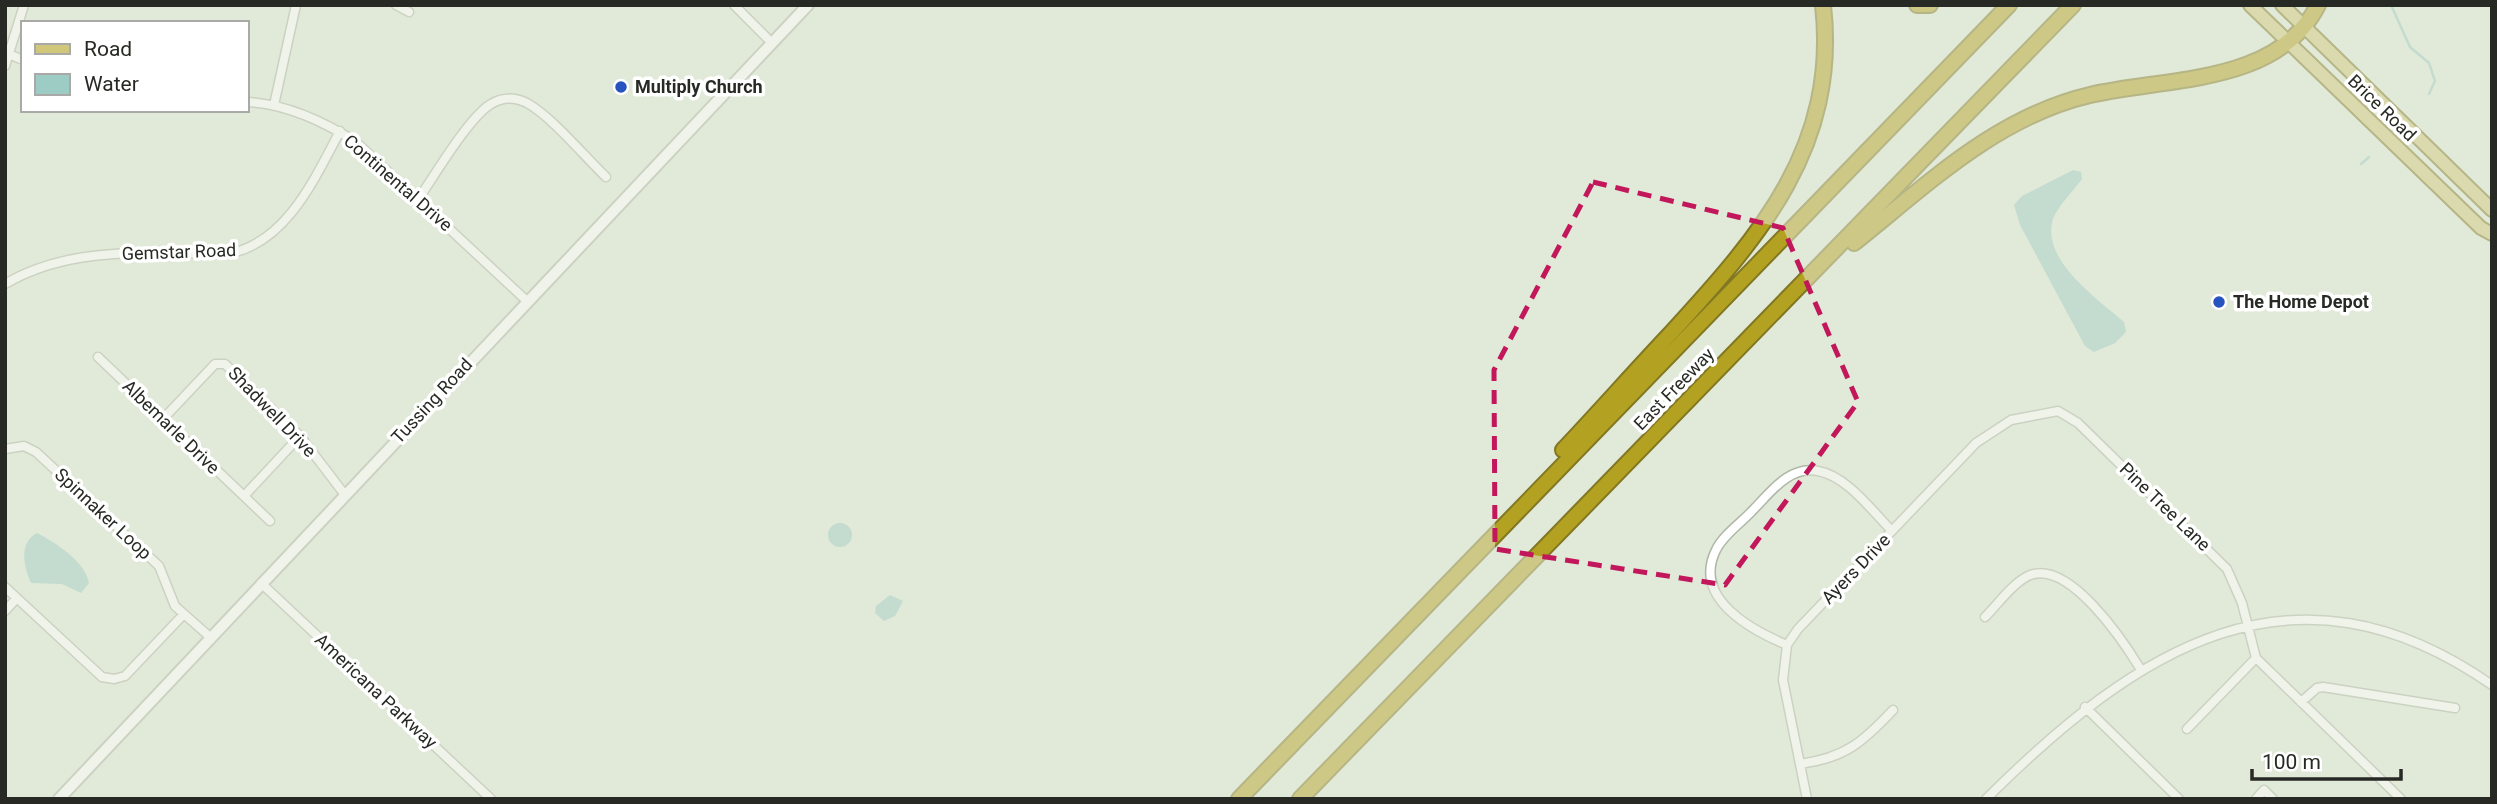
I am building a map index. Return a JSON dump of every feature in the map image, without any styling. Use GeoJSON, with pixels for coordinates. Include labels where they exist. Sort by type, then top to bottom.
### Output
{"type":"FeatureCollection","features":[{"type":"Feature","properties":{"kind":"highway"},"geometry":{"type":"LineString","coordinates":[[1411,619],[1496,520],[1757,236],[1781,199],[1811,128],[1820,96],[1824,59],[1823,5]]}},
{"type":"Feature","properties":{"kind":"highway"},"geometry":{"type":"LineString","coordinates":[[1917,5],[1930,5]]}},
{"type":"Feature","properties":{"kind":"highway","name":"East Freeway"},"geometry":{"type":"LineString","coordinates":[[1239,799],[2009,5]]}},
{"type":"Feature","properties":{"kind":"highway","name":"East Freeway"},"geometry":{"type":"LineString","coordinates":[[1300,799],[2073,5]]}},
{"type":"Feature","properties":{"kind":"highway"},"geometry":{"type":"LineString","coordinates":[[1809,278],[1971,149],[2008,126],[2048,107],[2089,95],[2240,68],[2264,59],[2287,42],[2318,5]]}},
{"type":"Feature","properties":{"kind":"main road","name":"Tussing Road"},"geometry":{"type":"LineString","coordinates":[[59,799],[808,5]]}},
{"type":"Feature","properties":{"kind":"main road","name":"Brice Road"},"geometry":{"type":"LineString","coordinates":[[2250,5],[2481,228],[2492,234]]}},
{"type":"Feature","properties":{"kind":"main road","name":"Brice Road"},"geometry":{"type":"LineString","coordinates":[[2274,5],[2303,25]]}},
{"type":"Feature","properties":{"kind":"main road","name":"Brice Road"},"geometry":{"type":"LineString","coordinates":[[2282,5],[2492,209]]}},
{"type":"Feature","properties":{"kind":"street"},"geometry":{"type":"LineString","coordinates":[[5,66],[24,5]]}},
{"type":"Feature","properties":{"kind":"street"},"geometry":{"type":"LineString","coordinates":[[274,105],[296,5]]}},
{"type":"Feature","properties":{"kind":"street"},"geometry":{"type":"LineString","coordinates":[[396,5],[409,12]]}},
{"type":"Feature","properties":{"kind":"street"},"geometry":{"type":"LineString","coordinates":[[734,5],[771,42]]}},
{"type":"Feature","properties":{"kind":"street"},"geometry":{"type":"LineString","coordinates":[[10,55],[21,59]]}},
{"type":"Feature","properties":{"kind":"street"},"geometry":{"type":"LineString","coordinates":[[419,198],[480,113],[497,101],[508,98],[518,99],[536,110],[606,177]]}},
{"type":"Feature","properties":{"kind":"street","name":"Continental Drive"},"geometry":{"type":"LineString","coordinates":[[248,102],[274,105],[323,122],[340,131],[379,161],[528,302]]}},
{"type":"Feature","properties":{"kind":"street","name":"Gemstar Road"},"geometry":{"type":"LineString","coordinates":[[5,284],[36,269],[78,257],[227,254],[249,248],[268,236],[308,192],[340,131]]}},
{"type":"Feature","properties":{"kind":"street","name":"Albemarle Drive"},"geometry":{"type":"LineString","coordinates":[[98,357],[270,521]]}},
{"type":"Feature","properties":{"kind":"street","name":"Shadwell Drive"},"geometry":{"type":"LineString","coordinates":[[163,419],[215,364],[222,363],[300,436],[345,495]]}},
{"type":"Feature","properties":{"kind":"street","name":"Ayers Drive"},"geometry":{"type":"LineString","coordinates":[[1787,645],[1798,629],[1976,443],[1993,430],[2033,414],[2053,412]]}},
{"type":"Feature","properties":{"kind":"street","name":"Pine Tree Lane"},"geometry":{"type":"LineString","coordinates":[[2053,412],[2078,423],[2218,558],[2234,579],[2256,658]]}},
{"type":"Feature","properties":{"kind":"street"},"geometry":{"type":"LineString","coordinates":[[244,496],[300,436]]}},
{"type":"Feature","properties":{"kind":"street","name":"Spinnaker Loop"},"geometry":{"type":"LineString","coordinates":[[5,449],[24,446],[36,452],[159,566],[175,606],[210,638]]}},
{"type":"Feature","properties":{"kind":"street"},"geometry":{"type":"LineString","coordinates":[[1807,799],[1783,680],[1787,645],[1747,625],[1718,598],[1710,569],[1720,543],[1781,481],[1807,470],[1821,471],[1840,481],[1892,531]]}},
{"type":"Feature","properties":{"kind":"street"},"geometry":{"type":"LineString","coordinates":[[1985,617],[2021,581],[2034,574],[2050,573],[2064,580],[2118,632],[2141,670]]}},
{"type":"Feature","properties":{"kind":"street","name":"Americana Parkway"},"geometry":{"type":"LineString","coordinates":[[261,583],[491,799]]}},
{"type":"Feature","properties":{"kind":"street"},"geometry":{"type":"LineString","coordinates":[[5,587],[102,677],[114,679],[125,676],[184,614]]}},
{"type":"Feature","properties":{"kind":"street"},"geometry":{"type":"LineString","coordinates":[[5,611],[17,598]]}},
{"type":"Feature","properties":{"kind":"street"},"geometry":{"type":"LineString","coordinates":[[1986,799],[2085,707],[2141,670],[2200,641],[2248,626],[2294,620],[2370,626],[2433,648],[2492,685]]}},
{"type":"Feature","properties":{"kind":"street"},"geometry":{"type":"LineString","coordinates":[[2187,729],[2256,658],[2401,799]]}},
{"type":"Feature","properties":{"kind":"street"},"geometry":{"type":"LineString","coordinates":[[2301,702],[2317,688],[2323,687],[2455,708]]}},
{"type":"Feature","properties":{"kind":"street"},"geometry":{"type":"LineString","coordinates":[[2085,707],[2179,799]]}},
{"type":"Feature","properties":{"kind":"street"},"geometry":{"type":"LineString","coordinates":[[1800,764],[1843,753],[1857,746],[1893,710]]}},
{"type":"Feature","properties":{"kind":"street"},"geometry":{"type":"LineString","coordinates":[[2256,799],[2264,790],[2273,799]]}},
{"type":"Feature","properties":{"kind":"highlighted area"},"geometry":{"type":"Polygon","coordinates":[[[1593,182],[1783,228],[1858,402],[1725,585],[1495,549],[1494,370],[1593,182]]]}},
{"type":"Feature","properties":{"kind":"water"},"geometry":{"type":"Polygon","coordinates":[[[2073,170],[2081,172],[2082,179],[2053,219],[2051,234],[2055,249],[2074,278],[2124,322],[2126,332],[2115,343],[2094,352],[2085,346],[2020,225],[2014,205],[2022,196],[2073,170]]]}},
{"type":"Feature","properties":{"kind":"water"},"geometry":{"type":"Polygon","coordinates":[[[840,523],[851,530],[852,535],[845,546],[840,547],[829,540],[828,535],[835,524],[840,523]]]}},
{"type":"Feature","properties":{"kind":"water"},"geometry":{"type":"Polygon","coordinates":[[[37,533],[61,547],[82,567],[89,583],[81,593],[62,584],[31,583],[24,556],[27,543],[37,533]]]}},
{"type":"Feature","properties":{"kind":"water"},"geometry":{"type":"Polygon","coordinates":[[[890,595],[903,601],[895,616],[884,621],[875,613],[876,606],[890,595]]]}},
{"type":"Feature","properties":{"kind":"waterway"},"geometry":{"type":"LineString","coordinates":[[2391,5],[2410,47],[2429,63],[2435,81],[2429,94]]}},
{"type":"Feature","properties":{"kind":"waterway"},"geometry":{"type":"LineString","coordinates":[[2361,164],[2369,157]]}},
{"type":"Feature","properties":{"kind":"place","name":"Multiply Church"},"geometry":{"type":"Point","coordinates":[621,87]}},
{"type":"Feature","properties":{"kind":"place","name":"The Home Depot"},"geometry":{"type":"Point","coordinates":[2219,302]}}]}
